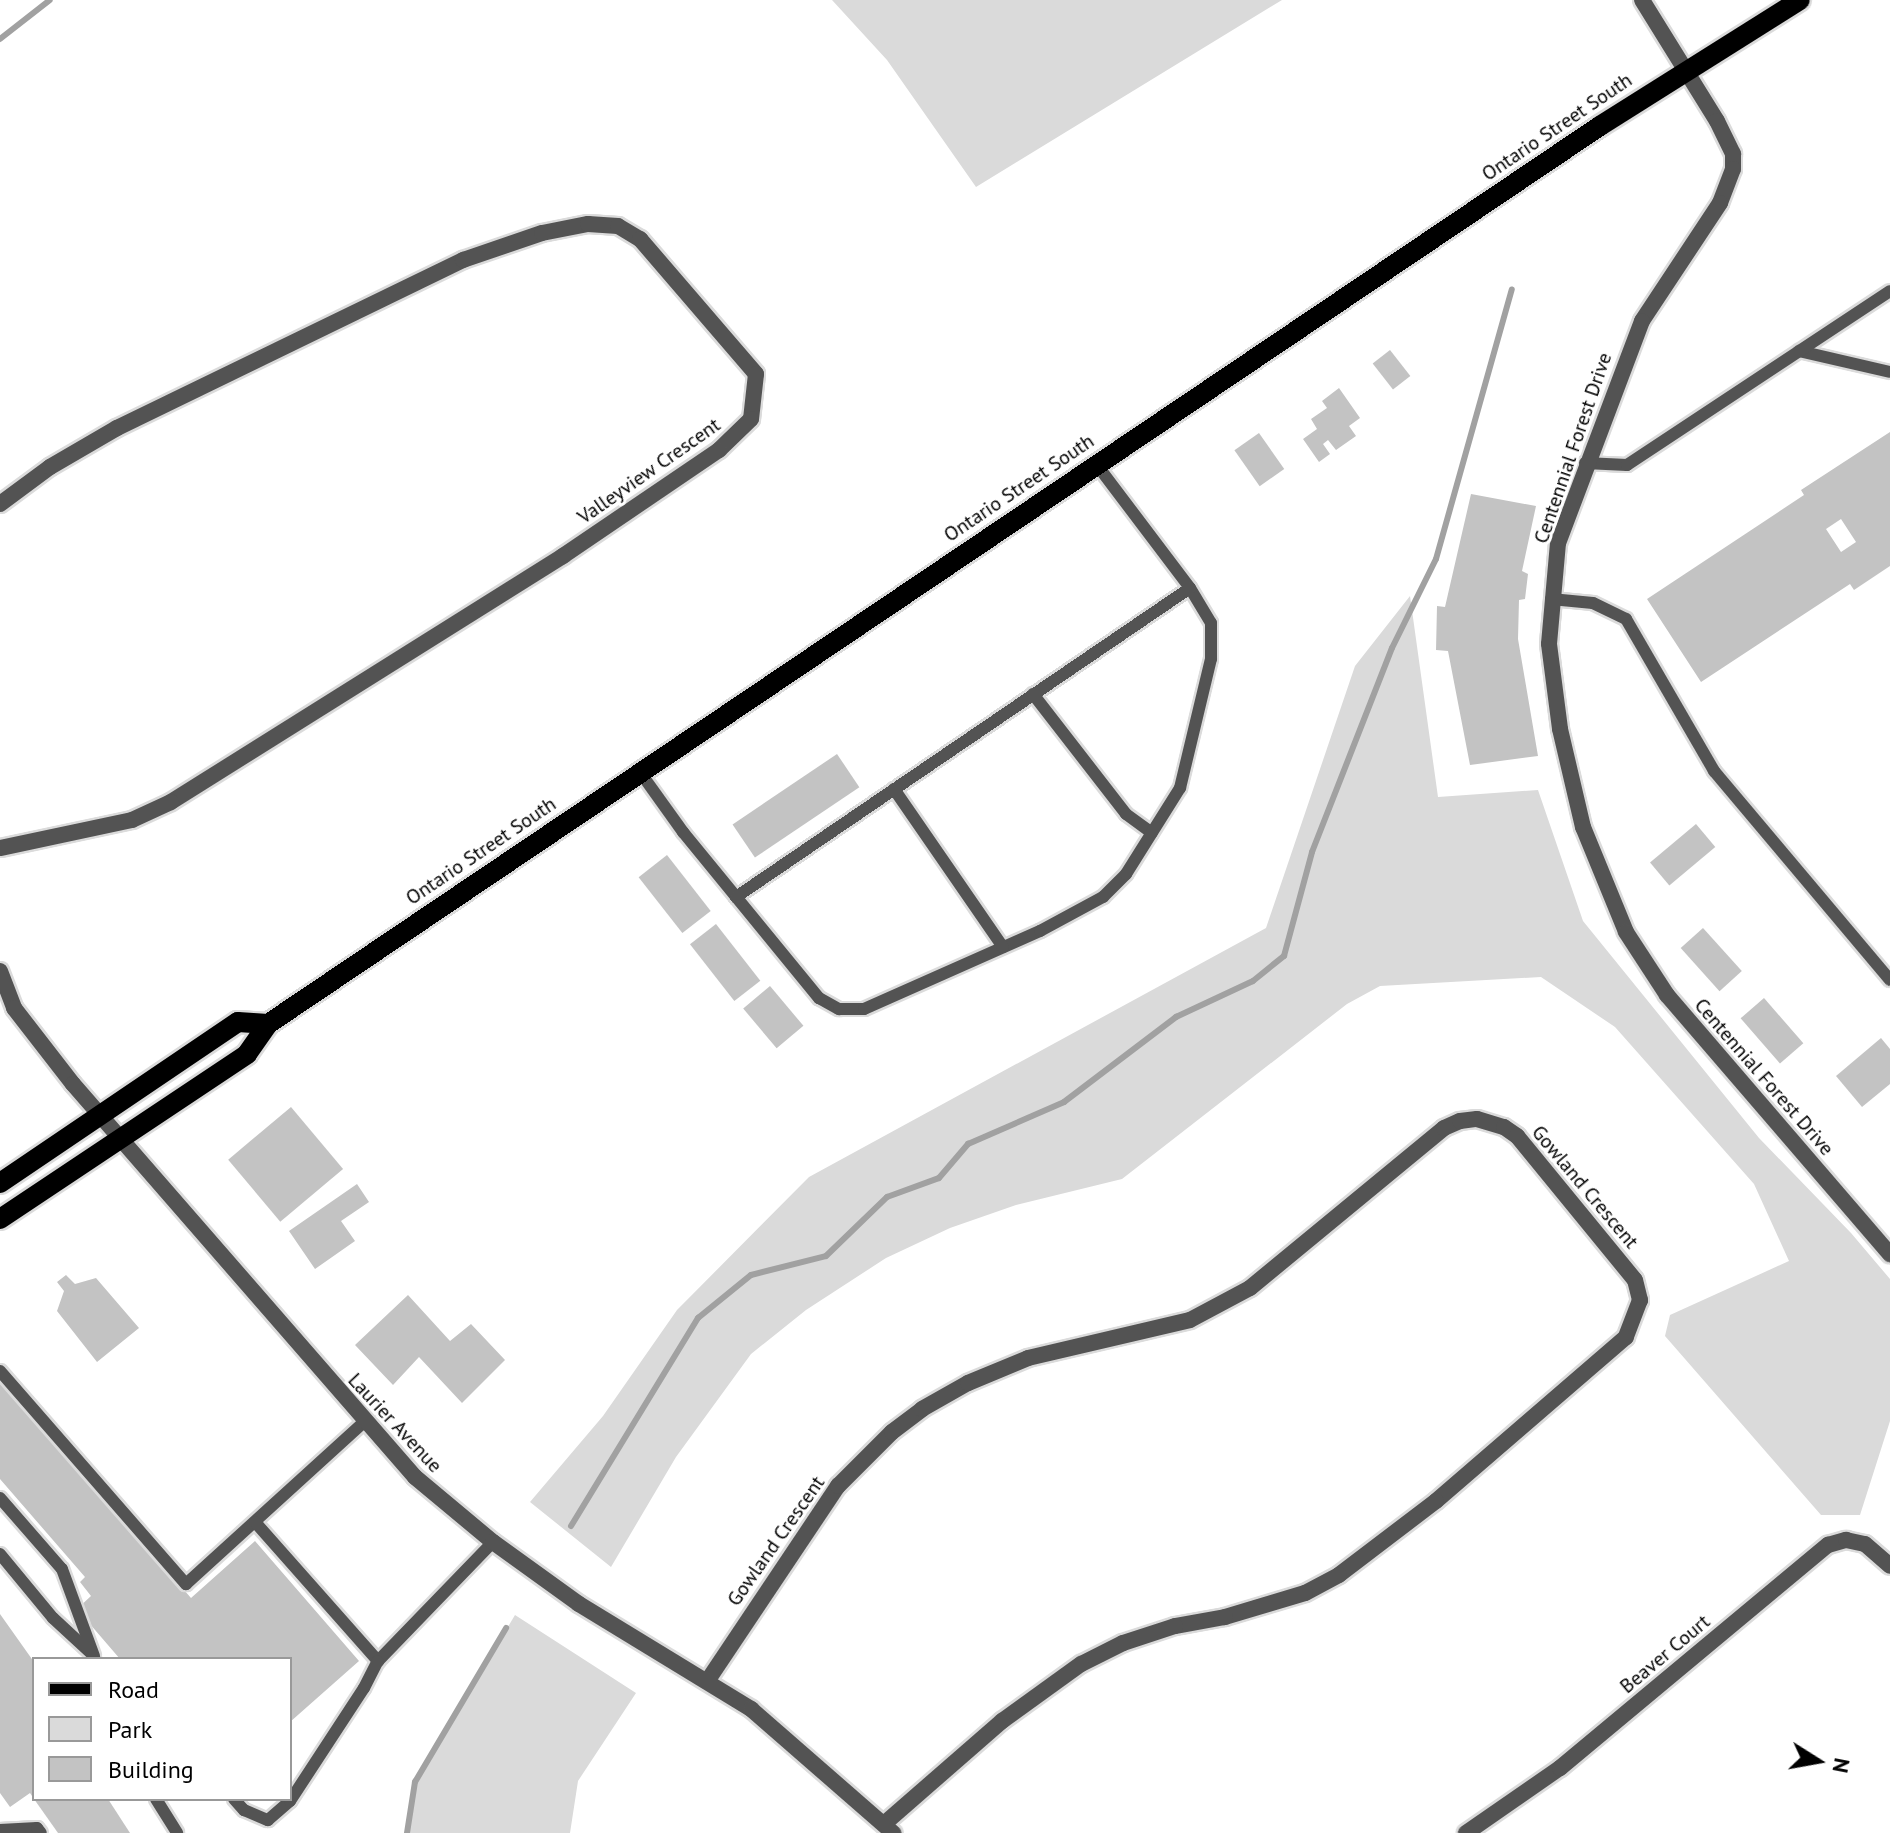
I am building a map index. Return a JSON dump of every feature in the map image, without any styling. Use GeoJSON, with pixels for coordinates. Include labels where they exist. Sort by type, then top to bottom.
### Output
{"type":"FeatureCollection","features":[{"type":"Feature","properties":{"kind":"main road","name":"Ontario Street South"},"geometry":{"type":"LineString","coordinates":[[0,1219],[247,1054],[268,1024],[640,772],[1686,70],[1800,0]]}},
{"type":"Feature","properties":{"kind":"main road","name":"Ontario Street South"},"geometry":{"type":"LineString","coordinates":[[0,1183],[238,1022],[268,1024]]}},
{"type":"Feature","properties":{"kind":"street","name":"Centennial Forest Drive"},"geometry":{"type":"LineString","coordinates":[[1642,0],[1733,154],[1731,181],[1642,321],[1585,463],[1558,543],[1549,644],[1560,729],[1583,827],[1626,932],[1667,995],[1890,1254]]}},
{"type":"Feature","properties":{"kind":"street","name":"Valleyview Crescent"},"geometry":{"type":"LineString","coordinates":[[0,504],[50,467],[117,428],[463,260],[542,233],[588,224],[618,226],[640,239],[756,374],[757,392],[751,419],[719,450],[509,590],[171,802],[132,820],[0,848]]}},
{"type":"Feature","properties":{"kind":"street","name":"Laurier Avenue"},"geometry":{"type":"LineString","coordinates":[[0,971],[14,1008],[100,1118],[415,1477],[493,1542],[579,1604],[751,1709],[889,1828]]}},
{"type":"Feature","properties":{"kind":"street","name":"Gowland Crescent"},"geometry":{"type":"LineString","coordinates":[[708,1680],[838,1486],[882,1441],[922,1409],[968,1383],[1028,1358],[1190,1320],[1250,1288],[1452,1124],[1477,1119],[1504,1127],[1517,1136],[1635,1280],[1640,1300],[1626,1337],[1436,1501],[1339,1575],[1305,1593],[1225,1617],[1175,1626],[1123,1643],[1081,1664],[1002,1721],[889,1828]]}},
{"type":"Feature","properties":{"kind":"street","name":"Beaver Court"},"geometry":{"type":"LineString","coordinates":[[1466,1833],[1560,1768],[1828,1545],[1846,1540],[1865,1544],[1890,1566]]}},
{"type":"Feature","properties":{"kind":"lane"},"geometry":{"type":"LineString","coordinates":[[1585,463],[1627,465],[1890,291]]}},
{"type":"Feature","properties":{"kind":"lane"},"geometry":{"type":"LineString","coordinates":[[1799,351],[1890,372]]}},
{"type":"Feature","properties":{"kind":"lane"},"geometry":{"type":"LineString","coordinates":[[640,772],[819,998],[839,1009],[864,1009],[1003,947],[1103,897],[1126,874],[1180,788],[1211,659],[1211,623],[1190,588],[1097,465]]}},
{"type":"Feature","properties":{"kind":"lane"},"geometry":{"type":"LineString","coordinates":[[736,897],[1190,588]]}},
{"type":"Feature","properties":{"kind":"lane"},"geometry":{"type":"LineString","coordinates":[[1551,599],[1593,603],[1626,619],[1714,771],[1890,980]]}},
{"type":"Feature","properties":{"kind":"lane"},"geometry":{"type":"LineString","coordinates":[[1033,694],[1126,814],[1152,833]]}},
{"type":"Feature","properties":{"kind":"lane"},"geometry":{"type":"LineString","coordinates":[[894,789],[1003,947]]}},
{"type":"Feature","properties":{"kind":"lane"},"geometry":{"type":"LineString","coordinates":[[0,1371],[186,1584],[365,1421]]}},
{"type":"Feature","properties":{"kind":"lane"},"geometry":{"type":"LineString","coordinates":[[0,1498],[62,1569],[95,1657]]}},
{"type":"Feature","properties":{"kind":"lane"},"geometry":{"type":"LineString","coordinates":[[255,1522],[378,1661]]}},
{"type":"Feature","properties":{"kind":"lane"},"geometry":{"type":"LineString","coordinates":[[292,1798],[364,1688],[378,1661],[493,1542]]}},
{"type":"Feature","properties":{"kind":"lane"},"geometry":{"type":"LineString","coordinates":[[0,1554],[53,1618],[95,1657]]}},
{"type":"Feature","properties":{"kind":"lane"},"geometry":{"type":"LineString","coordinates":[[157,1801],[177,1833]]}},
{"type":"Feature","properties":{"kind":"lane"},"geometry":{"type":"LineString","coordinates":[[236,1801],[244,1810],[268,1820],[290,1801]]}},
{"type":"Feature","properties":{"kind":"lane"},"geometry":{"type":"LineString","coordinates":[[0,1830],[37,1828],[41,1833]]}},
{"type":"Feature","properties":{"kind":"green space"},"geometry":{"type":"Polygon","coordinates":[[[832,0],[1282,0],[976,187],[887,60],[832,0]]]}},
{"type":"Feature","properties":{"kind":"green space"},"geometry":{"type":"Polygon","coordinates":[[[1410,596],[1438,797],[1538,790],[1583,921],[1759,1138],[1851,1233],[1890,1279],[1890,1421],[1860,1515],[1821,1515],[1665,1336],[1670,1315],[1789,1261],[1754,1184],[1615,1027],[1541,977],[1380,986],[1347,1004],[1122,1179],[1016,1205],[950,1228],[886,1258],[806,1310],[751,1354],[676,1457],[611,1567],[530,1502],[603,1416],[677,1310],[809,1177],[1266,928],[1355,666],[1410,596]]]}},
{"type":"Feature","properties":{"kind":"green space"},"geometry":{"type":"Polygon","coordinates":[[[515,1615],[636,1693],[578,1781],[570,1833],[407,1833],[415,1782],[515,1615]]]}},
{"type":"Feature","properties":{"kind":"building"},"geometry":{"type":"Polygon","coordinates":[[[1390,350],[1410,376],[1393,390],[1373,364],[1390,350]]]}},
{"type":"Feature","properties":{"kind":"building"},"geometry":{"type":"Polygon","coordinates":[[[1339,388],[1360,418],[1349,426],[1356,436],[1336,450],[1328,440],[1323,444],[1330,454],[1319,462],[1303,439],[1317,429],[1311,419],[1327,408],[1322,401],[1339,388]]]}},
{"type":"Feature","properties":{"kind":"building"},"geometry":{"type":"Polygon","coordinates":[[[1890,432],[1890,566],[1854,590],[1850,584],[1701,682],[1647,599],[1804,495],[1801,490],[1890,432]],[[1841,519],[1826,529],[1841,552],[1856,542],[1841,519]]]}},
{"type":"Feature","properties":{"kind":"building"},"geometry":{"type":"Polygon","coordinates":[[[1259,433],[1284,469],[1260,486],[1234,450],[1259,433]]]}},
{"type":"Feature","properties":{"kind":"building"},"geometry":{"type":"Polygon","coordinates":[[[1471,494],[1536,506],[1522,571],[1528,574],[1525,599],[1519,600],[1518,639],[1538,756],[1470,765],[1448,651],[1436,650],[1437,606],[1445,607],[1471,494]]]}},
{"type":"Feature","properties":{"kind":"building"},"geometry":{"type":"Polygon","coordinates":[[[837,754],[859,787],[755,858],[733,824],[837,754]]]}},
{"type":"Feature","properties":{"kind":"building"},"geometry":{"type":"Polygon","coordinates":[[[1696,824],[1715,847],[1669,886],[1650,863],[1696,824]]]}},
{"type":"Feature","properties":{"kind":"building"},"geometry":{"type":"Polygon","coordinates":[[[667,855],[711,911],[682,933],[639,877],[667,855]]]}},
{"type":"Feature","properties":{"kind":"building"},"geometry":{"type":"Polygon","coordinates":[[[716,924],[760,981],[734,1001],[690,944],[716,924]]]}},
{"type":"Feature","properties":{"kind":"building"},"geometry":{"type":"Polygon","coordinates":[[[1703,928],[1742,971],[1720,991],[1681,948],[1703,928]]]}},
{"type":"Feature","properties":{"kind":"building"},"geometry":{"type":"Polygon","coordinates":[[[770,986],[803,1026],[777,1048],[743,1008],[770,986]]]}},
{"type":"Feature","properties":{"kind":"building"},"geometry":{"type":"Polygon","coordinates":[[[1764,998],[1803,1043],[1780,1064],[1741,1018],[1764,998]]]}},
{"type":"Feature","properties":{"kind":"building"},"geometry":{"type":"Polygon","coordinates":[[[1881,1038],[1890,1049],[1890,1084],[1862,1107],[1836,1076],[1881,1038]]]}},
{"type":"Feature","properties":{"kind":"building"},"geometry":{"type":"Polygon","coordinates":[[[291,1107],[343,1169],[280,1222],[228,1160],[291,1107]]]}},
{"type":"Feature","properties":{"kind":"building"},"geometry":{"type":"Polygon","coordinates":[[[357,1184],[369,1202],[341,1221],[355,1241],[315,1269],[289,1231],[357,1184]]]}},
{"type":"Feature","properties":{"kind":"building"},"geometry":{"type":"Polygon","coordinates":[[[66,1275],[75,1284],[96,1278],[139,1328],[97,1362],[57,1311],[64,1291],[57,1282],[66,1275]]]}},
{"type":"Feature","properties":{"kind":"building"},"geometry":{"type":"Polygon","coordinates":[[[408,1295],[450,1341],[471,1324],[505,1360],[462,1403],[419,1357],[393,1385],[355,1345],[408,1295]]]}},
{"type":"Feature","properties":{"kind":"building"},"geometry":{"type":"Polygon","coordinates":[[[0,1379],[191,1598],[255,1541],[359,1661],[292,1720],[292,1657],[118,1657],[77,1609],[91,1596],[80,1582],[85,1577],[0,1479],[0,1379]]]}},
{"type":"Feature","properties":{"kind":"building"},"geometry":{"type":"Polygon","coordinates":[[[0,1614],[32,1659],[32,1796],[30,1793],[10,1807],[0,1793],[0,1614]]]}},
{"type":"Feature","properties":{"kind":"building"},"geometry":{"type":"Polygon","coordinates":[[[35,1801],[109,1801],[130,1833],[58,1833],[35,1801]]]}},
{"type":"Feature","properties":{"kind":"waterway"},"geometry":{"type":"LineString","coordinates":[[0,39],[50,0]]}},
{"type":"Feature","properties":{"kind":"waterway"},"geometry":{"type":"LineString","coordinates":[[571,1526],[698,1318],[751,1275],[826,1256],[887,1197],[939,1178],[968,1144],[1064,1102],[1176,1017],[1253,981],[1284,956],[1312,852],[1392,648],[1436,559],[1512,289]]}},
{"type":"Feature","properties":{"kind":"waterway"},"geometry":{"type":"LineString","coordinates":[[407,1833],[415,1782],[506,1628]]}}]}
